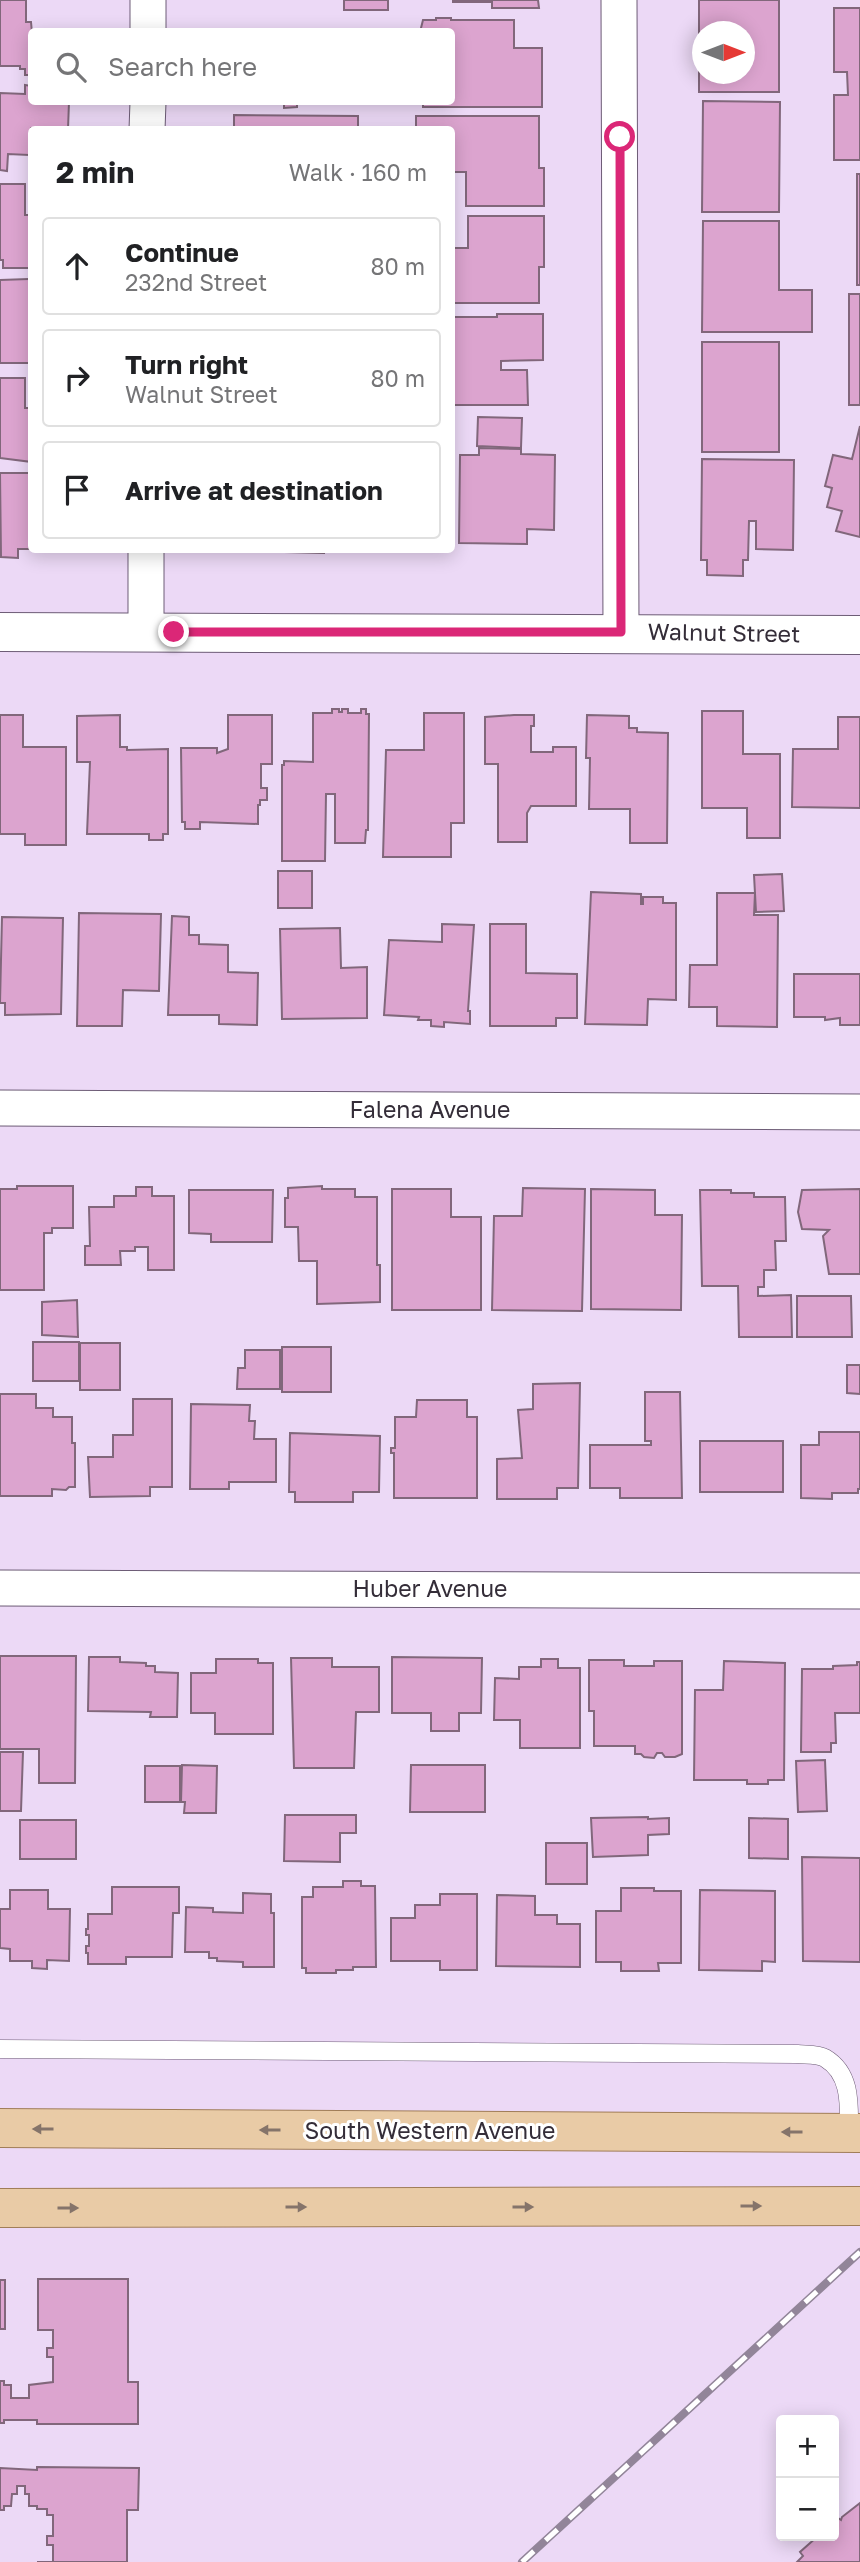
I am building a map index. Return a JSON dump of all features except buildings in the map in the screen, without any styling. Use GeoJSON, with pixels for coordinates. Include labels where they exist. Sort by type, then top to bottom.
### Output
{"type":"FeatureCollection","features":[{"type":"Feature","properties":{"kind":"main road","name":"South Western Avenue"},"geometry":{"type":"LineString","coordinates":[[0,2128],[854,2133]]}},
{"type":"Feature","properties":{"kind":"main road"},"geometry":{"type":"LineString","coordinates":[[0,2208],[860,2206]]}},
{"type":"Feature","properties":{"kind":"street"},"geometry":{"type":"LineString","coordinates":[[148,0],[148,28]]}},
{"type":"Feature","properties":{"kind":"street"},"geometry":{"type":"LineString","coordinates":[[620,0],[621,632]]}},
{"type":"Feature","properties":{"kind":"street"},"geometry":{"type":"LineString","coordinates":[[147,126],[148,105]]}},
{"type":"Feature","properties":{"kind":"street"},"geometry":{"type":"LineString","coordinates":[[146,553],[146,632]]}},
{"type":"Feature","properties":{"kind":"street","name":"Walnut Street"},"geometry":{"type":"LineString","coordinates":[[0,632],[621,632],[860,635]]}},
{"type":"Feature","properties":{"kind":"street","name":"Falena Avenue"},"geometry":{"type":"LineString","coordinates":[[0,1108],[860,1112]]}},
{"type":"Feature","properties":{"kind":"street","name":"Huber Avenue"},"geometry":{"type":"LineString","coordinates":[[0,1588],[860,1591]]}},
{"type":"Feature","properties":{"kind":"lane"},"geometry":{"type":"LineString","coordinates":[[0,2049],[797,2054],[823,2057],[841,2073],[849,2095],[854,2133]]}},
{"type":"Feature","properties":{"kind":"railway"},"geometry":{"type":"LineString","coordinates":[[522,2562],[860,2252]]}},
{"type":"Feature","properties":{"kind":"route"},"geometry":{"type":"LineString","coordinates":[[174,632],[621,632],[620,137]]}}]}
